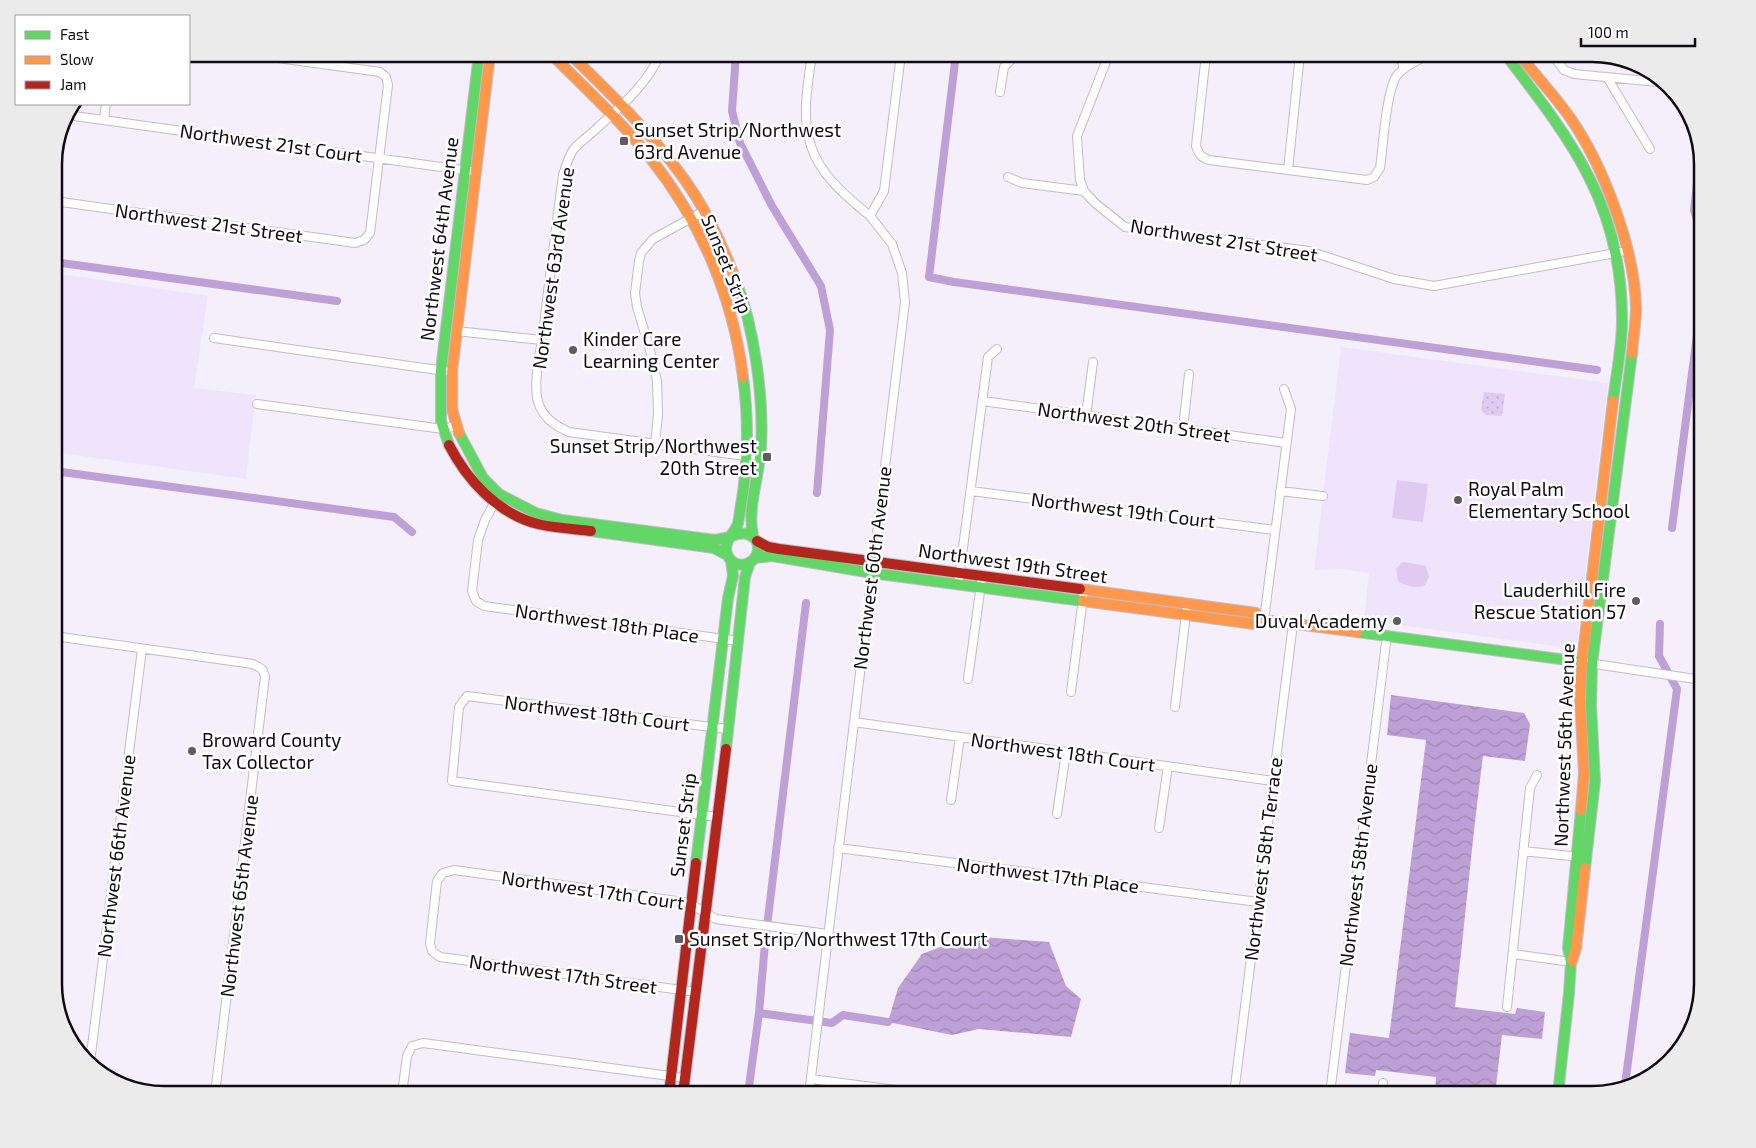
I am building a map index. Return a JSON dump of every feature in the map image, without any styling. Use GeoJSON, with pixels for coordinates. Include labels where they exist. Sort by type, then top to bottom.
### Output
{"type":"FeatureCollection","features":[{"type":"Feature","properties":{"kind":"street"},"geometry":{"type":"LineString","coordinates":[[870,216],[884,190],[900,62]]}},
{"type":"Feature","properties":{"kind":"street"},"geometry":{"type":"LineString","coordinates":[[1000,92],[1004,67],[1009,62]]}},
{"type":"Feature","properties":{"kind":"street"},"geometry":{"type":"LineString","coordinates":[[1008,177],[1022,183],[1084,191],[1080,180],[1077,136],[1106,62]]}},
{"type":"Feature","properties":{"kind":"street"},"geometry":{"type":"LineString","coordinates":[[1205,62],[1196,146],[1198,154],[1209,160],[1367,180],[1374,177],[1380,168],[1391,90],[1396,76],[1404,68],[1415,62]]}},
{"type":"Feature","properties":{"kind":"street"},"geometry":{"type":"LineString","coordinates":[[1288,170],[1299,62]]}},
{"type":"Feature","properties":{"kind":"street"},"geometry":{"type":"LineString","coordinates":[[1402,62],[1404,68]]}},
{"type":"Feature","properties":{"kind":"street","name":"Northwest 56th Avenue"},"geometry":{"type":"LineString","coordinates":[[1511,62],[1562,128],[1584,167],[1622,252],[1620,287],[1622,323],[1587,663]]}},
{"type":"Feature","properties":{"kind":"street","name":"Northwest 56th Avenue"},"geometry":{"type":"LineString","coordinates":[[1525,62],[1572,120],[1593,156],[1614,207],[1622,252],[1636,306],[1587,663],[1580,698],[1584,774],[1582,858],[1568,948],[1571,962],[1559,1086]]}},
{"type":"Feature","properties":{"kind":"street"},"geometry":{"type":"LineString","coordinates":[[1558,62],[1564,70],[1574,74],[1650,81]]}},
{"type":"Feature","properties":{"kind":"street"},"geometry":{"type":"LineString","coordinates":[[313,63],[380,72],[386,77],[388,85],[380,159]]}},
{"type":"Feature","properties":{"kind":"street","name":"Northwest 64th Avenue"},"geometry":{"type":"LineString","coordinates":[[443,429],[440,398],[456,331],[478,63]]}},
{"type":"Feature","properties":{"kind":"street","name":"Northwest 64th Avenue"},"geometry":{"type":"LineString","coordinates":[[456,426],[447,371],[470,171],[489,63]]}},
{"type":"Feature","properties":{"kind":"street","name":"Sunset Strip"},"geometry":{"type":"LineString","coordinates":[[559,63],[650,157],[692,218],[709,255],[728,308],[742,369],[747,426],[740,518],[731,536]]}},
{"type":"Feature","properties":{"kind":"street","name":"Sunset Strip"},"geometry":{"type":"LineString","coordinates":[[579,63],[622,105],[677,169],[704,211],[724,250],[743,302],[754,348],[760,390],[760,458],[752,521],[755,538]]}},
{"type":"Feature","properties":{"kind":"street","name":"Northwest 63rd Avenue"},"geometry":{"type":"LineString","coordinates":[[655,445],[569,432],[552,424],[543,414],[538,401],[536,386],[563,175],[567,161],[574,149],[611,116],[642,84],[657,63]]}},
{"type":"Feature","properties":{"kind":"street","name":"Northwest 60th Avenue"},"geometry":{"type":"LineString","coordinates":[[810,1086],[905,302],[902,272],[892,244],[870,216],[844,195],[822,169],[811,146],[806,121],[811,63]]}},
{"type":"Feature","properties":{"kind":"street"},"geometry":{"type":"LineString","coordinates":[[1607,78],[1650,148]]}},
{"type":"Feature","properties":{"kind":"street"},"geometry":{"type":"LineString","coordinates":[[104,120],[106,105]]}},
{"type":"Feature","properties":{"kind":"street","name":"Northwest 21st Court"},"geometry":{"type":"LineString","coordinates":[[75,116],[470,171]]}},
{"type":"Feature","properties":{"kind":"street","name":"Northwest 21st Street"},"geometry":{"type":"LineString","coordinates":[[63,202],[355,243],[364,240],[370,233],[380,159]]}},
{"type":"Feature","properties":{"kind":"street","name":"Northwest 21st Street"},"geometry":{"type":"LineString","coordinates":[[1084,191],[1095,203],[1125,226],[1310,251],[1394,278],[1434,286],[1622,252]]}},
{"type":"Feature","properties":{"kind":"street"},"geometry":{"type":"LineString","coordinates":[[704,211],[653,239],[641,253],[639,261],[635,293],[637,307],[657,381],[658,414],[655,445],[760,458]]}},
{"type":"Feature","properties":{"kind":"street"},"geometry":{"type":"LineString","coordinates":[[728,308],[743,302]]}},
{"type":"Feature","properties":{"kind":"street"},"geometry":{"type":"LineString","coordinates":[[456,331],[542,340]]}},
{"type":"Feature","properties":{"kind":"street"},"geometry":{"type":"LineString","coordinates":[[214,338],[447,371]]}},
{"type":"Feature","properties":{"kind":"street"},"geometry":{"type":"LineString","coordinates":[[959,580],[988,357],[997,348]]}},
{"type":"Feature","properties":{"kind":"street"},"geometry":{"type":"LineString","coordinates":[[1086,416],[1093,362]]}},
{"type":"Feature","properties":{"kind":"street"},"geometry":{"type":"LineString","coordinates":[[1183,429],[1189,374]]}},
{"type":"Feature","properties":{"kind":"street"},"geometry":{"type":"LineString","coordinates":[[1264,620],[1290,409],[1284,389]]}},
{"type":"Feature","properties":{"kind":"street","name":"Northwest 20th Street"},"geometry":{"type":"LineString","coordinates":[[983,401],[1286,443]]}},
{"type":"Feature","properties":{"kind":"street"},"geometry":{"type":"LineString","coordinates":[[256,404],[443,429],[456,426],[468,452],[497,498],[536,513],[562,520],[715,540],[744,532],[755,538],[758,548],[753,560],[738,564],[714,548],[538,524],[513,515],[497,498],[467,473],[454,455],[443,429]]}},
{"type":"Feature","properties":{"kind":"street","name":"Northwest 19th Court"},"geometry":{"type":"LineString","coordinates":[[971,491],[1275,530]]}},
{"type":"Feature","properties":{"kind":"street"},"geometry":{"type":"LineString","coordinates":[[1280,492],[1323,496]]}},
{"type":"Feature","properties":{"kind":"street","name":"Northwest 18th Place"},"geometry":{"type":"LineString","coordinates":[[497,498],[485,520],[478,540],[472,591],[476,601],[484,606],[739,641]]}},
{"type":"Feature","properties":{"kind":"street"},"geometry":{"type":"LineString","coordinates":[[729,558],[726,548],[731,536]]}},
{"type":"Feature","properties":{"kind":"street","name":"Northwest 19th Street"},"geometry":{"type":"LineString","coordinates":[[755,538],[768,547],[872,568]]}},
{"type":"Feature","properties":{"kind":"street","name":"Northwest 19th Street"},"geometry":{"type":"LineString","coordinates":[[753,560],[764,556],[774,556],[959,580],[980,588],[1084,596],[1187,609],[1256,614],[1264,620],[1387,635],[1694,679]]}},
{"type":"Feature","properties":{"kind":"street","name":"Sunset Strip"},"geometry":{"type":"LineString","coordinates":[[670,1086],[712,727],[733,576],[729,558]]}},
{"type":"Feature","properties":{"kind":"street","name":"Sunset Strip"},"geometry":{"type":"LineString","coordinates":[[684,1086],[739,641],[745,577],[753,560]]}},
{"type":"Feature","properties":{"kind":"street"},"geometry":{"type":"LineString","coordinates":[[968,679],[982,577]]}},
{"type":"Feature","properties":{"kind":"street","name":"Northwest 19th Street"},"geometry":{"type":"LineString","coordinates":[[959,580],[982,577],[1084,596]]}},
{"type":"Feature","properties":{"kind":"street"},"geometry":{"type":"LineString","coordinates":[[1071,692],[1084,596]]}},
{"type":"Feature","properties":{"kind":"street"},"geometry":{"type":"LineString","coordinates":[[1175,707],[1187,609]]}},
{"type":"Feature","properties":{"kind":"street","name":"Northwest 58th Terrace"},"geometry":{"type":"LineString","coordinates":[[1235,1086],[1294,624]]}},
{"type":"Feature","properties":{"kind":"street","name":"Northwest 58th Avenue"},"geometry":{"type":"LineString","coordinates":[[1331,1086],[1387,635]]}},
{"type":"Feature","properties":{"kind":"street"},"geometry":{"type":"LineString","coordinates":[[63,637],[142,649]]}},
{"type":"Feature","properties":{"kind":"street","name":"Northwest 65th Avenue"},"geometry":{"type":"LineString","coordinates":[[142,649],[253,664],[262,669],[265,676],[216,1086]]}},
{"type":"Feature","properties":{"kind":"street","name":"Northwest 66th Avenue"},"geometry":{"type":"LineString","coordinates":[[91,1054],[142,649]]}},
{"type":"Feature","properties":{"kind":"street","name":"Northwest 18th Court"},"geometry":{"type":"LineString","coordinates":[[702,815],[452,781],[460,707],[467,696],[727,729]]}},
{"type":"Feature","properties":{"kind":"street","name":"Northwest 18th Court"},"geometry":{"type":"LineString","coordinates":[[854,722],[1273,781]]}},
{"type":"Feature","properties":{"kind":"street"},"geometry":{"type":"LineString","coordinates":[[951,800],[960,737]]}},
{"type":"Feature","properties":{"kind":"street"},"geometry":{"type":"LineString","coordinates":[[1057,814],[1066,752]]}},
{"type":"Feature","properties":{"kind":"street"},"geometry":{"type":"LineString","coordinates":[[1160,828],[1168,766]]}},
{"type":"Feature","properties":{"kind":"street"},"geometry":{"type":"LineString","coordinates":[[1507,1007],[1530,788],[1537,775]]}},
{"type":"Feature","properties":{"kind":"street"},"geometry":{"type":"LineString","coordinates":[[702,815],[717,817]]}},
{"type":"Feature","properties":{"kind":"street","name":"Northwest 17th Place"},"geometry":{"type":"LineString","coordinates":[[838,848],[1258,902]]}},
{"type":"Feature","properties":{"kind":"street"},"geometry":{"type":"LineString","coordinates":[[1523,851],[1582,858]]}},
{"type":"Feature","properties":{"kind":"street","name":"Northwest 17th Court"},"geometry":{"type":"LineString","coordinates":[[432,951],[430,944],[437,881],[443,873],[454,870],[691,904],[716,919],[828,934]]}},
{"type":"Feature","properties":{"kind":"street","name":"Northwest 17th Street"},"geometry":{"type":"LineString","coordinates":[[432,951],[440,957],[696,992]]}},
{"type":"Feature","properties":{"kind":"street"},"geometry":{"type":"LineString","coordinates":[[1513,954],[1571,962]]}},
{"type":"Feature","properties":{"kind":"street"},"geometry":{"type":"LineString","coordinates":[[403,1086],[407,1056],[412,1046],[423,1043],[685,1078]]}},
{"type":"Feature","properties":{"kind":"street"},"geometry":{"type":"LineString","coordinates":[[811,1079],[865,1086]]}},
{"type":"Feature","properties":{"kind":"shaded area"},"geometry":{"type":"Polygon","coordinates":[[[63,274],[208,296],[194,388],[256,395],[246,479],[63,453],[63,274]]]}},
{"type":"Feature","properties":{"kind":"shaded area","name":"Royal Palm Elementary School"},"geometry":{"type":"Polygon","coordinates":[[[1341,347],[1608,383],[1577,642],[1574,646],[1569,648],[1364,620],[1369,573],[1343,569],[1314,570],[1341,347]]]}},
{"type":"Feature","properties":{"kind":"shaded area"},"geometry":{"type":"Polygon","coordinates":[[[1484,392],[1505,394],[1502,416],[1486,415],[1481,410],[1484,392]]]}},
{"type":"Feature","properties":{"kind":"shaded area"},"geometry":{"type":"Polygon","coordinates":[[[1397,480],[1428,484],[1423,522],[1392,518],[1397,480]]]}},
{"type":"Feature","properties":{"kind":"shaded area"},"geometry":{"type":"Polygon","coordinates":[[[1401,563],[1426,566],[1429,577],[1425,585],[1411,586],[1398,581],[1396,569],[1401,563]]]}},
{"type":"Feature","properties":{"kind":"water"},"geometry":{"type":"Polygon","coordinates":[[[1391,695],[1524,713],[1530,724],[1525,761],[1483,756],[1455,1007],[1515,1014],[1517,1008],[1545,1012],[1542,1039],[1502,1035],[1496,1086],[1435,1086],[1436,1077],[1376,1070],[1375,1076],[1345,1073],[1350,1033],[1389,1038],[1426,740],[1387,735],[1391,695]]]}},
{"type":"Feature","properties":{"kind":"water"},"geometry":{"type":"Polygon","coordinates":[[[969,936],[1049,942],[1066,986],[1081,999],[1071,1037],[979,1029],[952,1035],[888,1022],[898,988],[922,954],[969,936]]]}},
{"type":"Feature","properties":{"kind":"waterway"},"geometry":{"type":"LineString","coordinates":[[955,62],[929,277],[954,282],[1597,370]]}},
{"type":"Feature","properties":{"kind":"waterway"},"geometry":{"type":"LineString","coordinates":[[735,63],[732,111],[740,143],[772,206],[821,286],[830,330],[817,493]]}},
{"type":"Feature","properties":{"kind":"waterway"},"geometry":{"type":"LineString","coordinates":[[63,263],[337,301]]}},
{"type":"Feature","properties":{"kind":"waterway"},"geometry":{"type":"LineString","coordinates":[[1672,528],[1694,358]]}},
{"type":"Feature","properties":{"kind":"waterway"},"geometry":{"type":"LineString","coordinates":[[63,472],[394,517],[412,532]]}},
{"type":"Feature","properties":{"kind":"waterway"},"geometry":{"type":"LineString","coordinates":[[749,1086],[806,603]]}},
{"type":"Feature","properties":{"kind":"waterway"},"geometry":{"type":"LineString","coordinates":[[1626,1079],[1677,689],[1659,656],[1660,624]]}},
{"type":"Feature","properties":{"kind":"waterway"},"geometry":{"type":"LineString","coordinates":[[759,1013],[832,1023],[843,1015],[888,1022]]}},
{"type":"Feature","properties":{"kind":"traffic: fast"},"geometry":{"type":"LineString","coordinates":[[1511,62],[1572,146],[1589,177],[1603,209],[1614,243],[1620,281],[1622,332],[1613,401]]}},
{"type":"Feature","properties":{"kind":"traffic: fast"},"geometry":{"type":"LineString","coordinates":[[449,445],[441,421],[441,370],[478,63]]}},
{"type":"Feature","properties":{"kind":"traffic: fast"},"geometry":{"type":"LineString","coordinates":[[735,278],[748,318],[761,406],[760,459],[751,515],[753,536]]}},
{"type":"Feature","properties":{"kind":"traffic: fast"},"geometry":{"type":"LineString","coordinates":[[1585,868],[1595,781],[1591,705],[1592,664],[1632,353]]}},
{"type":"Feature","properties":{"kind":"traffic: fast"},"geometry":{"type":"LineString","coordinates":[[732,536],[745,534],[750,535],[756,540],[758,548],[753,560],[742,565],[736,564],[731,560],[726,550],[727,543],[738,523],[745,478],[747,427],[743,377]]}},
{"type":"Feature","properties":{"kind":"traffic: fast"},"geometry":{"type":"LineString","coordinates":[[459,433],[483,478],[499,494],[536,513],[562,520],[715,540],[730,537]]}},
{"type":"Feature","properties":{"kind":"traffic: fast"},"geometry":{"type":"LineString","coordinates":[[591,531],[714,548],[727,555]]}},
{"type":"Feature","properties":{"kind":"traffic: fast"},"geometry":{"type":"LineString","coordinates":[[755,558],[772,556],[872,573],[1083,601]]}},
{"type":"Feature","properties":{"kind":"traffic: fast"},"geometry":{"type":"LineString","coordinates":[[696,863],[728,598],[733,576],[731,560]]}},
{"type":"Feature","properties":{"kind":"traffic: fast"},"geometry":{"type":"LineString","coordinates":[[726,749],[745,577],[750,562]]}},
{"type":"Feature","properties":{"kind":"traffic: fast"},"geometry":{"type":"LineString","coordinates":[[1357,632],[1582,662]]}},
{"type":"Feature","properties":{"kind":"traffic: fast"},"geometry":{"type":"LineString","coordinates":[[1559,1086],[1569,993],[1571,962],[1568,948],[1581,810]]}},
{"type":"Feature","properties":{"kind":"traffic: slow"},"geometry":{"type":"LineString","coordinates":[[1525,62],[1571,119],[1595,161],[1616,210],[1624,235],[1634,285],[1636,314],[1632,353]]}},
{"type":"Feature","properties":{"kind":"traffic: slow"},"geometry":{"type":"LineString","coordinates":[[459,433],[452,409],[452,372],[489,63]]}},
{"type":"Feature","properties":{"kind":"traffic: slow"},"geometry":{"type":"LineString","coordinates":[[560,63],[628,131],[669,183],[685,208],[712,262],[723,289],[738,347],[743,377]]}},
{"type":"Feature","properties":{"kind":"traffic: slow"},"geometry":{"type":"LineString","coordinates":[[579,63],[637,121],[682,176],[712,225],[735,278]]}},
{"type":"Feature","properties":{"kind":"traffic: slow"},"geometry":{"type":"LineString","coordinates":[[1581,810],[1584,774],[1580,698],[1582,662],[1613,401]]}},
{"type":"Feature","properties":{"kind":"traffic: slow"},"geometry":{"type":"LineString","coordinates":[[1080,589],[1256,613],[1264,620],[1357,632]]}},
{"type":"Feature","properties":{"kind":"traffic: slow"},"geometry":{"type":"LineString","coordinates":[[1083,601],[1254,624],[1264,620]]}},
{"type":"Feature","properties":{"kind":"traffic: slow"},"geometry":{"type":"LineString","coordinates":[[1572,961],[1576,948],[1585,868]]}},
{"type":"Feature","properties":{"kind":"traffic: jam"},"geometry":{"type":"LineString","coordinates":[[449,445],[465,471],[485,494],[510,512],[538,524],[591,531]]}},
{"type":"Feature","properties":{"kind":"traffic: jam"},"geometry":{"type":"LineString","coordinates":[[757,541],[768,547],[779,549],[1080,589]]}},
{"type":"Feature","properties":{"kind":"traffic: jam"},"geometry":{"type":"LineString","coordinates":[[684,1086],[726,749]]}},
{"type":"Feature","properties":{"kind":"traffic: jam"},"geometry":{"type":"LineString","coordinates":[[670,1086],[696,863]]}},
{"type":"Feature","properties":{"kind":"place","name":"Sunset Strip/Northwest 63rd Avenue"},"geometry":{"type":"Point","coordinates":[624,141]}},
{"type":"Feature","properties":{"kind":"place","name":"Kinder Care Learning Center"},"geometry":{"type":"Point","coordinates":[573,350]}},
{"type":"Feature","properties":{"kind":"place","name":"Sunset Strip/Northwest 20th Street"},"geometry":{"type":"Point","coordinates":[767,457]}},
{"type":"Feature","properties":{"kind":"place","name":"Royal Palm Elementary School"},"geometry":{"type":"Point","coordinates":[1458,500]}},
{"type":"Feature","properties":{"kind":"place","name":"Lauderhill Fire Rescue Station 57"},"geometry":{"type":"Point","coordinates":[1636,601]}},
{"type":"Feature","properties":{"kind":"place","name":"Duval Academy"},"geometry":{"type":"Point","coordinates":[1397,621]}},
{"type":"Feature","properties":{"kind":"place","name":"Broward County Tax Collector"},"geometry":{"type":"Point","coordinates":[192,751]}},
{"type":"Feature","properties":{"kind":"place","name":"Sunset Strip/Northwest 17th Court"},"geometry":{"type":"Point","coordinates":[679,939]}}]}
